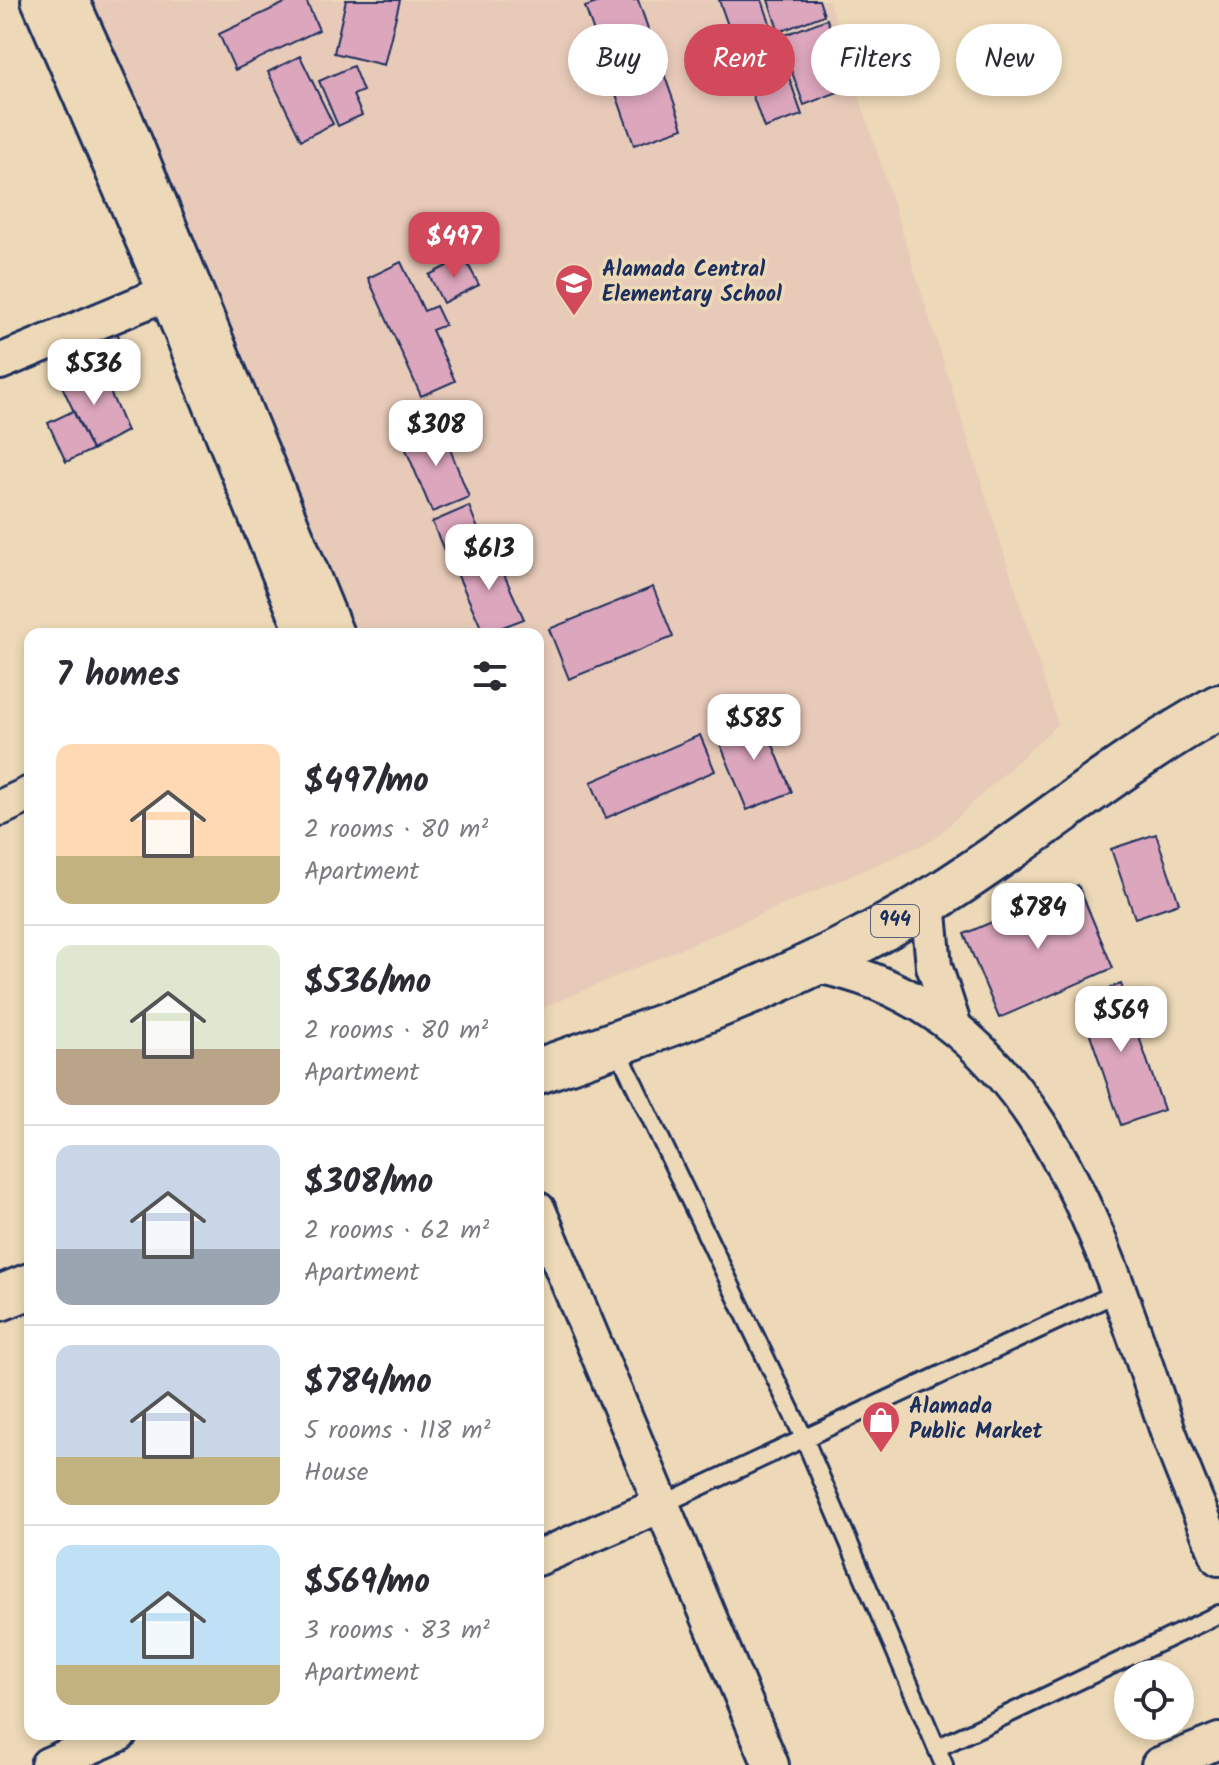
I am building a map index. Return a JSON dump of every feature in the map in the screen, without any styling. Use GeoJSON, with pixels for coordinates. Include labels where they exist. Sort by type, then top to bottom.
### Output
{"type":"FeatureCollection","features":[{"type":"Feature","properties":{"kind":"main road","name":"944"},"geometry":{"type":"LineString","coordinates":[[544,1069],[616,1044],[815,965],[928,903],[1107,779],[1219,707]]}},
{"type":"Feature","properties":{"kind":"main road"},"geometry":{"type":"LineString","coordinates":[[0,1298],[24,1288]]}},
{"type":"Feature","properties":{"kind":"street"},"geometry":{"type":"LineString","coordinates":[[39,0],[179,287]]}},
{"type":"Feature","properties":{"kind":"street"},"geometry":{"type":"LineString","coordinates":[[71,0],[224,398],[333,628]]}},
{"type":"Feature","properties":{"kind":"street"},"geometry":{"type":"LineString","coordinates":[[0,362],[179,287]]}},
{"type":"Feature","properties":{"kind":"street"},"geometry":{"type":"LineString","coordinates":[[224,398],[302,628]]}},
{"type":"Feature","properties":{"kind":"street"},"geometry":{"type":"LineString","coordinates":[[0,808],[24,797]]}},
{"type":"Feature","properties":{"kind":"street"},"geometry":{"type":"LineString","coordinates":[[928,903],[934,966],[954,1027]]}},
{"type":"Feature","properties":{"kind":"street"},"geometry":{"type":"LineString","coordinates":[[815,965],[840,970],[886,987],[924,1006],[954,1027],[999,1070],[1036,1116],[1121,1291],[1170,1436],[1219,1558]]}},
{"type":"Feature","properties":{"kind":"street"},"geometry":{"type":"LineString","coordinates":[[544,1224],[771,1765]]}},
{"type":"Feature","properties":{"kind":"street"},"geometry":{"type":"LineString","coordinates":[[544,1555],[661,1505]]}},
{"type":"Feature","properties":{"kind":"street"},"geometry":{"type":"LineString","coordinates":[[48,1765],[105,1740]]}},
{"type":"Feature","properties":{"kind":"street"},"geometry":{"type":"LineString","coordinates":[[1159,1765],[1219,1741]]}},
{"type":"Feature","properties":{"kind":"lane"},"geometry":{"type":"LineString","coordinates":[[616,1044],[804,1438],[944,1765]]}},
{"type":"Feature","properties":{"kind":"lane"},"geometry":{"type":"LineString","coordinates":[[661,1505],[1121,1291]]}},
{"type":"Feature","properties":{"kind":"lane"},"geometry":{"type":"LineString","coordinates":[[937,1748],[1219,1614]]}},
{"type":"Feature","properties":{"kind":"shaded area","name":"Alamada Central Elementary School"},"geometry":{"type":"Polygon","coordinates":[[[87,0],[829,0],[837,24],[811,24],[811,96],[859,96],[1058,724],[932,841],[544,1007],[544,628],[349,628],[87,0]]]}},
{"type":"Feature","properties":{"kind":"building"},"geometry":{"type":"Polygon","coordinates":[[[291,0],[306,0],[319,30],[235,70],[219,34],[291,0]]]}},
{"type":"Feature","properties":{"kind":"building"},"geometry":{"type":"Polygon","coordinates":[[[346,0],[400,0],[384,65],[334,53],[346,0]]]}},
{"type":"Feature","properties":{"kind":"building"},"geometry":{"type":"Polygon","coordinates":[[[605,0],[638,0],[646,24],[591,24],[585,7],[605,0]]]}},
{"type":"Feature","properties":{"kind":"building"},"geometry":{"type":"Polygon","coordinates":[[[719,0],[762,0],[770,24],[727,24],[719,0]]]}},
{"type":"Feature","properties":{"kind":"building"},"geometry":{"type":"Polygon","coordinates":[[[768,0],[819,0],[824,15],[795,26],[776,24],[768,0]]]}},
{"type":"Feature","properties":{"kind":"building"},"geometry":{"type":"Polygon","coordinates":[[[811,25],[811,96],[828,96],[804,105],[795,81],[795,31],[811,25]]]}},
{"type":"Feature","properties":{"kind":"building"},"geometry":{"type":"Polygon","coordinates":[[[300,56],[333,124],[301,140],[268,72],[300,56]]]}},
{"type":"Feature","properties":{"kind":"building"},"geometry":{"type":"Polygon","coordinates":[[[353,66],[363,91],[353,95],[362,115],[338,126],[319,81],[353,66]]]}},
{"type":"Feature","properties":{"kind":"building"},"geometry":{"type":"Polygon","coordinates":[[[668,85],[683,128],[634,145],[617,96],[668,96],[668,85]]]}},
{"type":"Feature","properties":{"kind":"building"},"geometry":{"type":"Polygon","coordinates":[[[795,95],[802,115],[764,128],[753,96],[795,95]]]}},
{"type":"Feature","properties":{"kind":"building"},"geometry":{"type":"Polygon","coordinates":[[[464,257],[479,285],[443,303],[429,275],[464,257]]]}},
{"type":"Feature","properties":{"kind":"building"},"geometry":{"type":"Polygon","coordinates":[[[401,262],[424,311],[436,306],[445,325],[432,330],[455,381],[421,396],[368,278],[401,262]]]}},
{"type":"Feature","properties":{"kind":"building"},"geometry":{"type":"Polygon","coordinates":[[[114,326],[131,363],[86,385],[67,348],[114,326]]]}},
{"type":"Feature","properties":{"kind":"building"},"geometry":{"type":"Polygon","coordinates":[[[99,366],[127,431],[92,450],[60,382],[99,366]]]}},
{"type":"Feature","properties":{"kind":"building"},"geometry":{"type":"Polygon","coordinates":[[[73,411],[92,450],[66,462],[48,423],[73,411]]]}},
{"type":"Feature","properties":{"kind":"building"},"geometry":{"type":"Polygon","coordinates":[[[440,424],[469,497],[432,512],[402,440],[440,424]]]}},
{"type":"Feature","properties":{"kind":"building"},"geometry":{"type":"Polygon","coordinates":[[[469,506],[485,547],[449,562],[432,522],[469,506]]]}},
{"type":"Feature","properties":{"kind":"building"},"geometry":{"type":"Polygon","coordinates":[[[493,550],[524,619],[500,628],[481,628],[454,567],[493,550]]]}},
{"type":"Feature","properties":{"kind":"building"},"geometry":{"type":"Polygon","coordinates":[[[653,587],[673,637],[569,679],[549,629],[653,587]]]}},
{"type":"Feature","properties":{"kind":"building"},"geometry":{"type":"Polygon","coordinates":[[[760,713],[792,792],[747,810],[715,731],[760,713]]]}},
{"type":"Feature","properties":{"kind":"building"},"geometry":{"type":"Polygon","coordinates":[[[700,735],[715,771],[606,818],[591,782],[700,735]]]}},
{"type":"Feature","properties":{"kind":"building"},"geometry":{"type":"Polygon","coordinates":[[[1156,834],[1179,903],[1135,918],[1111,849],[1156,834]]]}},
{"type":"Feature","properties":{"kind":"building"},"geometry":{"type":"Polygon","coordinates":[[[1078,885],[1113,968],[999,1018],[964,934],[1078,885]]]}},
{"type":"Feature","properties":{"kind":"building"},"geometry":{"type":"Polygon","coordinates":[[[1121,984],[1164,1110],[1121,1125],[1078,999],[1121,984]]]}},
{"type":"Feature","properties":{"kind":"place","name":"Alamada Central Elementary School"},"geometry":{"type":"Point","coordinates":[574,317]}},
{"type":"Feature","properties":{"kind":"place","name":"Alamada Public Market"},"geometry":{"type":"Point","coordinates":[881,1454]}}]}
